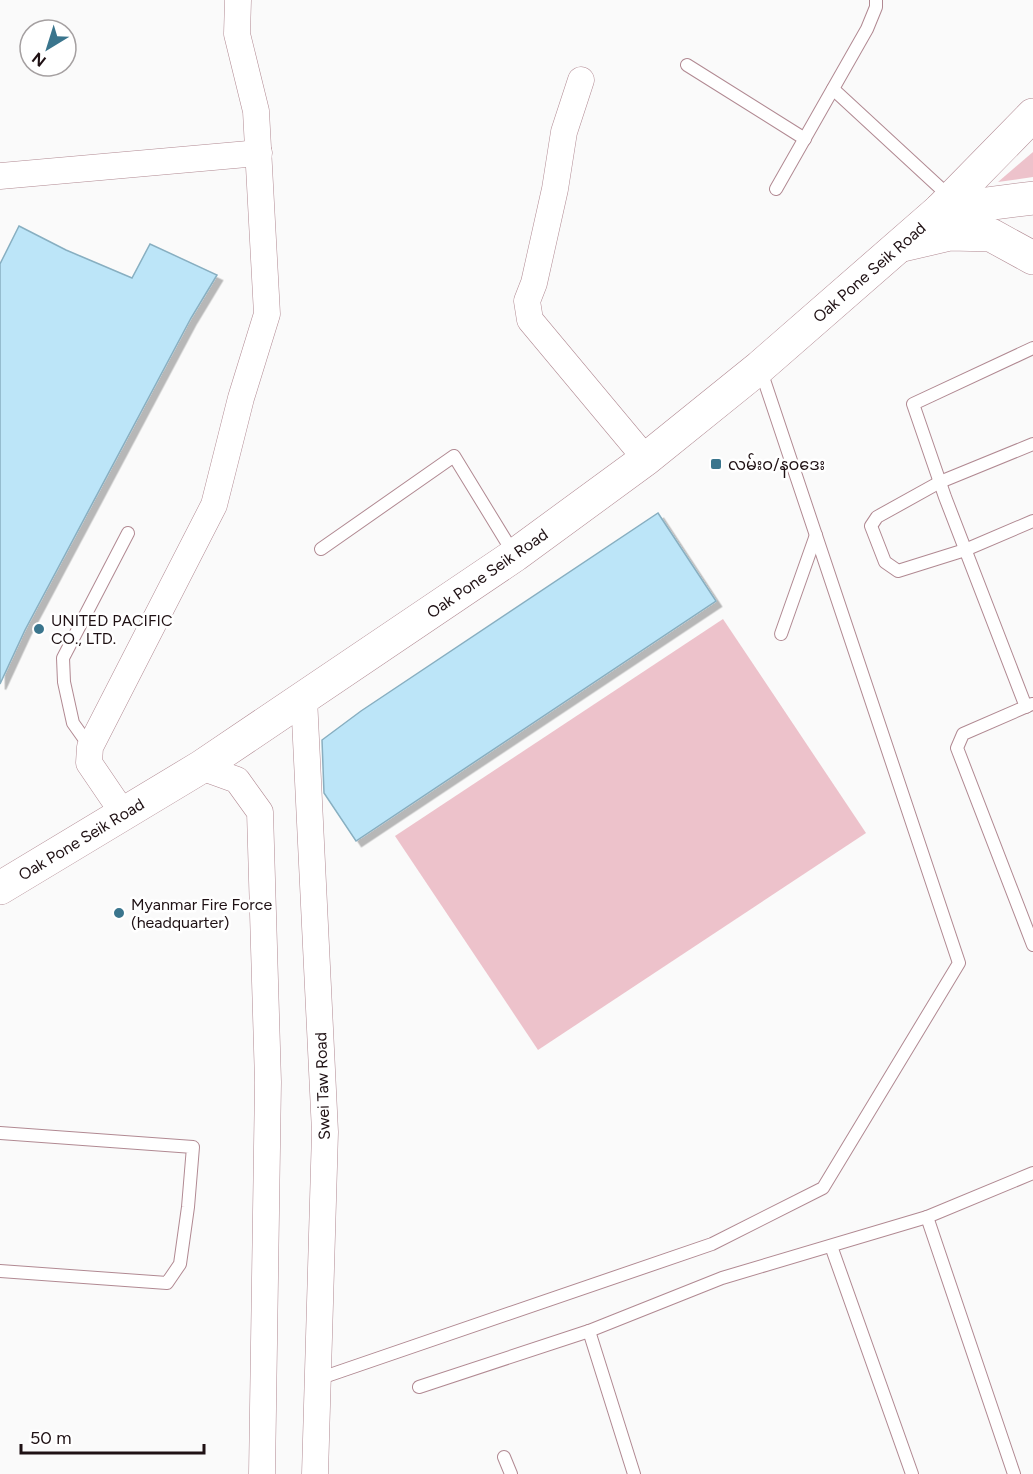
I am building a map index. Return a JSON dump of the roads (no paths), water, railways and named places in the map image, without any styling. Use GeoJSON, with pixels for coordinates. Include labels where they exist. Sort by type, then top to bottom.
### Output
{"type":"FeatureCollection","features":[{"type":"Feature","properties":{"kind":"main road","name":"Oak Pone Seik Road"},"geometry":{"type":"LineString","coordinates":[[0,888],[201,767],[515,555],[646,459],[760,367],[946,204],[1033,115]]}},
{"type":"Feature","properties":{"kind":"main road"},"geometry":{"type":"LineString","coordinates":[[946,204],[1033,198]]}},
{"type":"Feature","properties":{"kind":"main road"},"geometry":{"type":"LineString","coordinates":[[898,246],[951,234],[991,235],[1033,258]]}},
{"type":"Feature","properties":{"kind":"street"},"geometry":{"type":"LineString","coordinates":[[123,813],[90,763],[90,747],[214,505],[241,398],[267,314],[256,111],[237,34],[238,0]]}},
{"type":"Feature","properties":{"kind":"street"},"geometry":{"type":"LineString","coordinates":[[581,80],[564,132],[555,189],[528,301],[530,320],[646,459]]}},
{"type":"Feature","properties":{"kind":"street"},"geometry":{"type":"LineString","coordinates":[[0,176],[259,153]]}},
{"type":"Feature","properties":{"kind":"street","name":"Swei Taw Road"},"geometry":{"type":"LineString","coordinates":[[304,698],[325,1132],[315,1474]]}},
{"type":"Feature","properties":{"kind":"street"},"geometry":{"type":"LineString","coordinates":[[201,767],[237,780],[260,812],[268,1082],[262,1474]]}},
{"type":"Feature","properties":{"kind":"lane"},"geometry":{"type":"LineString","coordinates":[[776,189],[867,29],[876,8],[876,0]]}},
{"type":"Feature","properties":{"kind":"lane"},"geometry":{"type":"LineString","coordinates":[[687,65],[805,139]]}},
{"type":"Feature","properties":{"kind":"lane"},"geometry":{"type":"LineString","coordinates":[[833,89],[946,204]]}},
{"type":"Feature","properties":{"kind":"lane"},"geometry":{"type":"LineString","coordinates":[[1033,348],[913,404],[922,435],[965,550],[1029,705],[963,734],[957,748],[1033,945]]}},
{"type":"Feature","properties":{"kind":"lane"},"geometry":{"type":"LineString","coordinates":[[318,1379],[712,1244],[823,1188],[959,963],[760,367]]}},
{"type":"Feature","properties":{"kind":"lane"},"geometry":{"type":"LineString","coordinates":[[1033,444],[940,482],[877,517],[871,526],[885,562],[898,571],[965,550],[1033,521]]}},
{"type":"Feature","properties":{"kind":"lane"},"geometry":{"type":"LineString","coordinates":[[321,549],[454,456],[515,555]]}},
{"type":"Feature","properties":{"kind":"lane"},"geometry":{"type":"LineString","coordinates":[[90,747],[73,723],[64,682],[63,658],[128,533]]}},
{"type":"Feature","properties":{"kind":"lane"},"geometry":{"type":"LineString","coordinates":[[781,634],[816,535]]}},
{"type":"Feature","properties":{"kind":"lane"},"geometry":{"type":"LineString","coordinates":[[0,1133],[193,1147],[180,1264],[166,1283],[0,1271]]}},
{"type":"Feature","properties":{"kind":"lane"},"geometry":{"type":"LineString","coordinates":[[419,1387],[590,1332],[722,1278],[927,1217],[1033,1173]]}},
{"type":"Feature","properties":{"kind":"lane"},"geometry":{"type":"LineString","coordinates":[[927,1217],[1014,1474]]}},
{"type":"Feature","properties":{"kind":"lane"},"geometry":{"type":"LineString","coordinates":[[831,1246],[912,1474]]}},
{"type":"Feature","properties":{"kind":"lane"},"geometry":{"type":"LineString","coordinates":[[590,1332],[634,1474]]}},
{"type":"Feature","properties":{"kind":"lane"},"geometry":{"type":"LineString","coordinates":[[504,1457],[512,1474]]}},
{"type":"Feature","properties":{"kind":"place","name":"လမ်းဝ/နဝဒေး"},"geometry":{"type":"Point","coordinates":[716,464]}},
{"type":"Feature","properties":{"kind":"place","name":"UNITED PACIFIC CO., LTD."},"geometry":{"type":"Point","coordinates":[39,629]}},
{"type":"Feature","properties":{"kind":"place","name":"Myanmar Fire Force (headquarter)"},"geometry":{"type":"Point","coordinates":[119,913]}}]}
